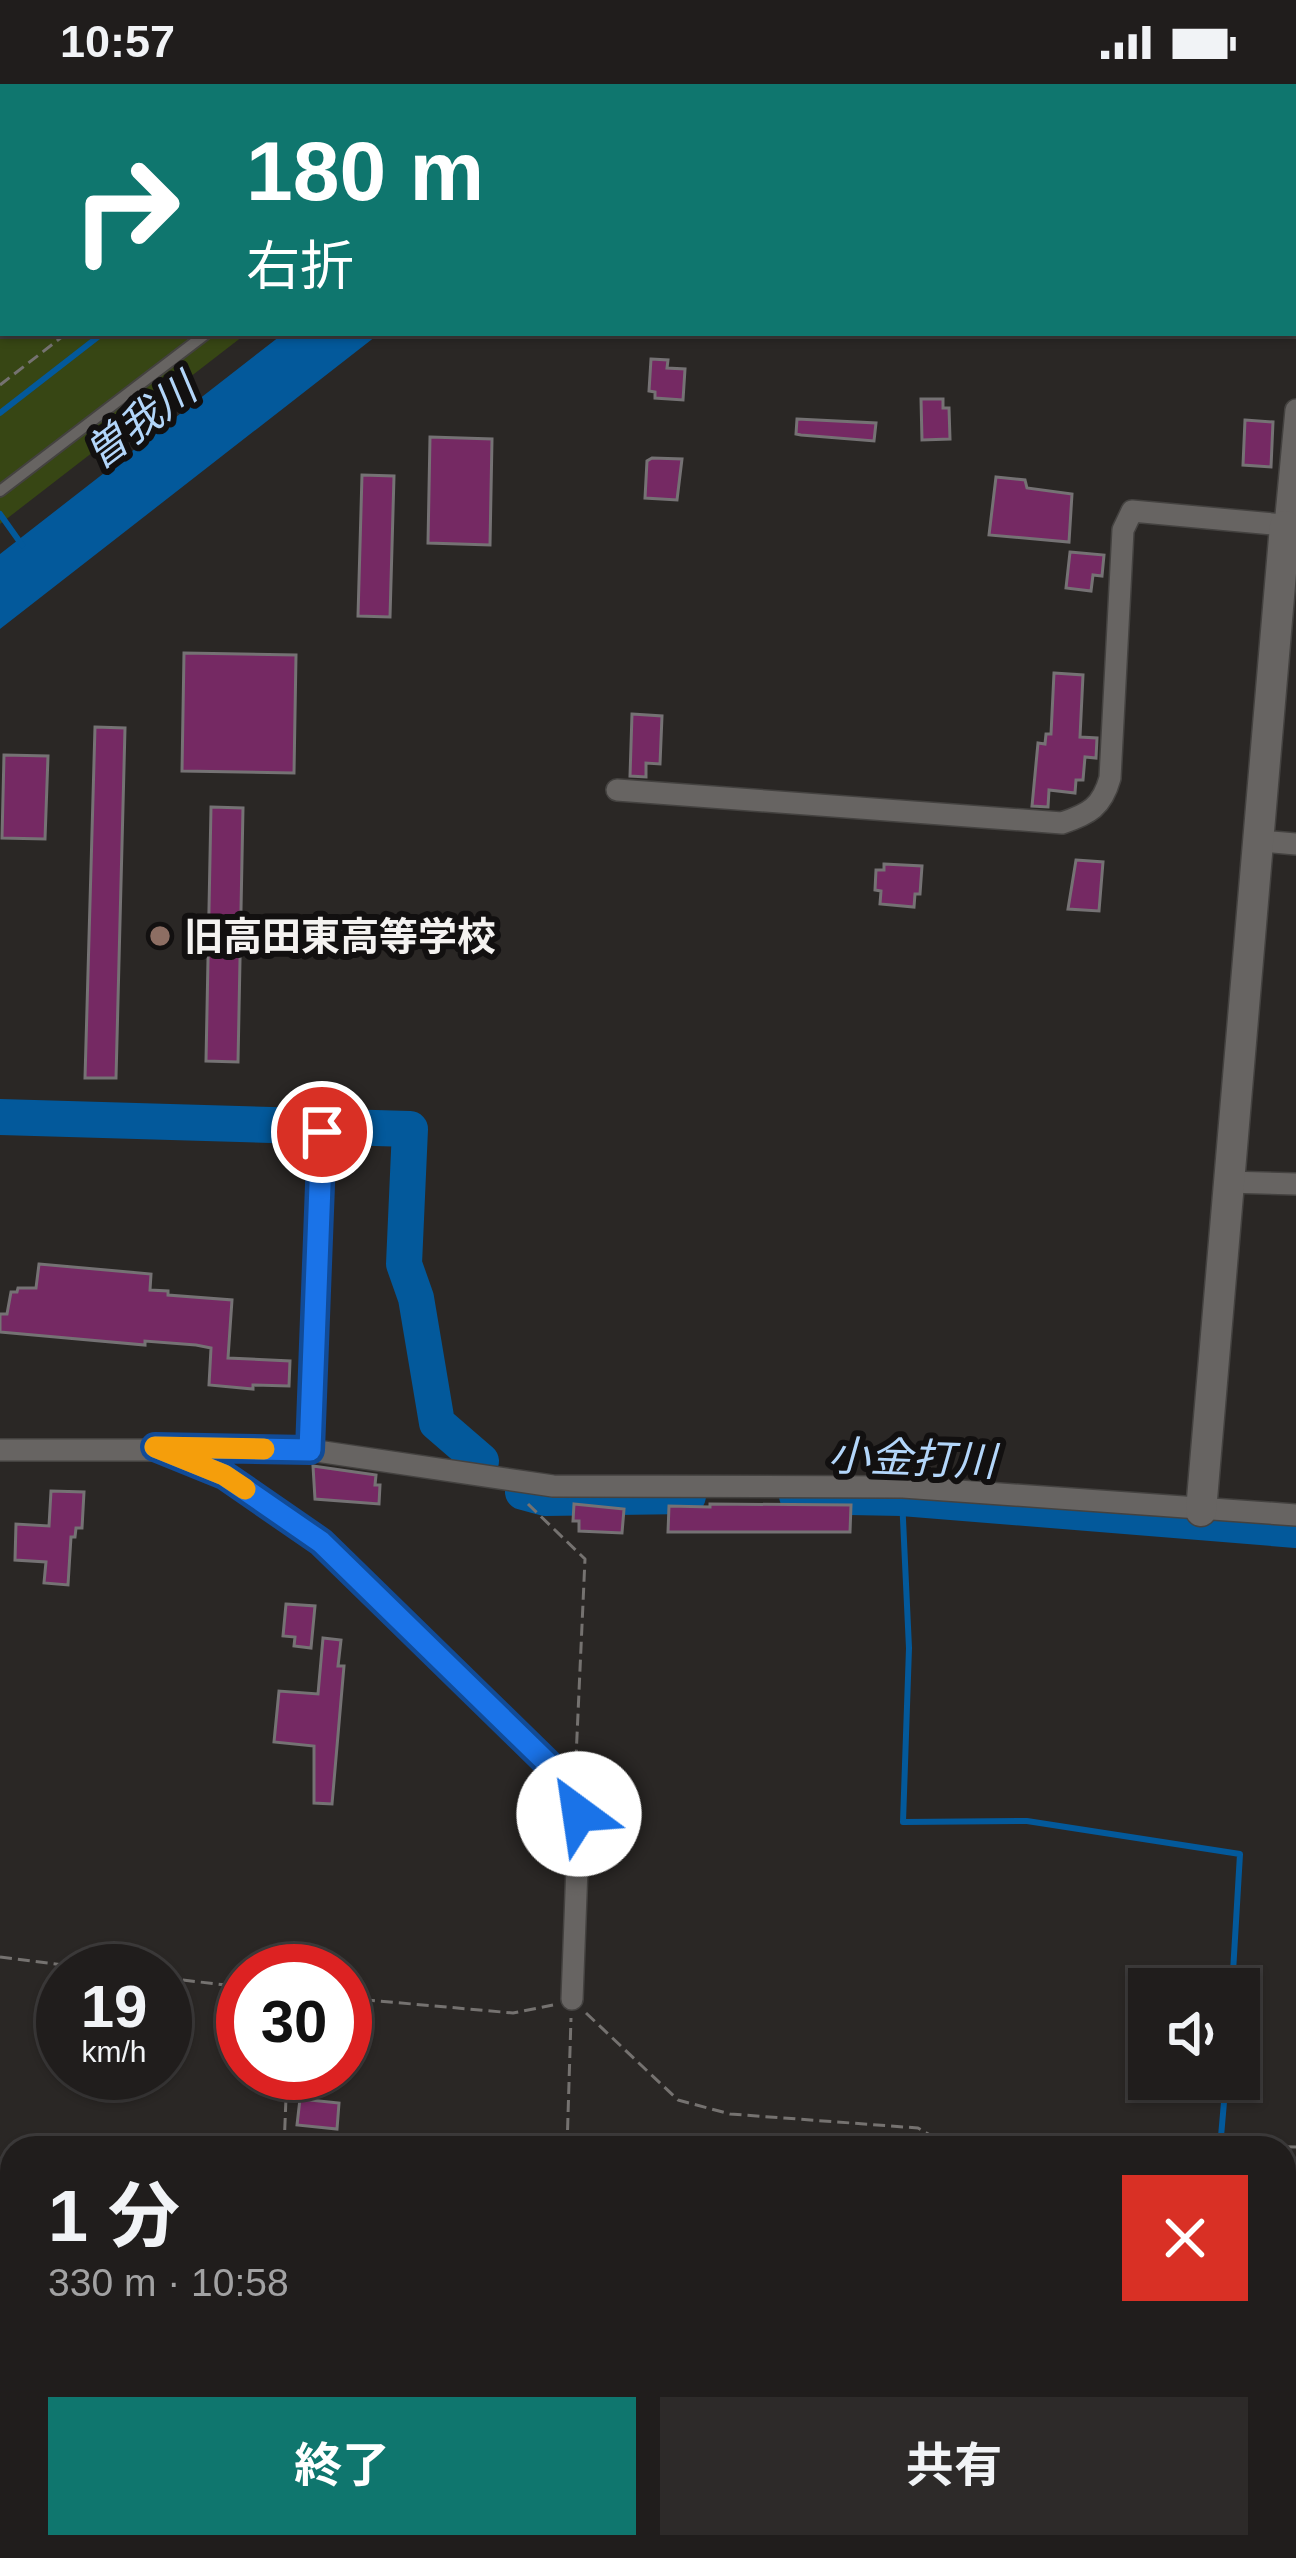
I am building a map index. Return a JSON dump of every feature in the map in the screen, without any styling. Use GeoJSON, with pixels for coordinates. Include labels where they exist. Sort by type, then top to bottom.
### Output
{"type":"FeatureCollection","features":[{"type":"Feature","properties":{"kind":"street"},"geometry":{"type":"LineString","coordinates":[[1201,1511],[1227,1182],[1290,526],[1296,410]]}},
{"type":"Feature","properties":{"kind":"street"},"geometry":{"type":"LineString","coordinates":[[617,790],[1062,823],[1091,813],[1105,796],[1110,778],[1123,530],[1132,511],[1290,526]]}},
{"type":"Feature","properties":{"kind":"street"},"geometry":{"type":"LineString","coordinates":[[1260,841],[1296,844]]}},
{"type":"Feature","properties":{"kind":"street"},"geometry":{"type":"LineString","coordinates":[[310,1450],[322,1132]]}},
{"type":"Feature","properties":{"kind":"street"},"geometry":{"type":"LineString","coordinates":[[1227,1182],[1296,1184]]}},
{"type":"Feature","properties":{"kind":"street"},"geometry":{"type":"LineString","coordinates":[[155,1447],[224,1475],[321,1542],[574,1789],[579,1814],[572,1999]]}},
{"type":"Feature","properties":{"kind":"street"},"geometry":{"type":"LineString","coordinates":[[0,1450],[310,1450],[553,1486],[903,1487],[1296,1515]]}},
{"type":"Feature","properties":{"kind":"lane"},"geometry":{"type":"LineString","coordinates":[[0,491],[203,336]]}},
{"type":"Feature","properties":{"kind":"path"},"geometry":{"type":"LineString","coordinates":[[0,385],[63,336]]}},
{"type":"Feature","properties":{"kind":"path"},"geometry":{"type":"LineString","coordinates":[[501,1478],[585,1559],[574,1789]]}},
{"type":"Feature","properties":{"kind":"path"},"geometry":{"type":"LineString","coordinates":[[0,1957],[36,1962]]}},
{"type":"Feature","properties":{"kind":"path"},"geometry":{"type":"LineString","coordinates":[[372,2000],[514,2013],[572,1999]]}},
{"type":"Feature","properties":{"kind":"path"},"geometry":{"type":"LineString","coordinates":[[572,1999],[678,2100],[730,2114],[918,2128],[930,2135],[960,2136]]}},
{"type":"Feature","properties":{"kind":"path"},"geometry":{"type":"LineString","coordinates":[[567,2136],[572,1999]]}},
{"type":"Feature","properties":{"kind":"path"},"geometry":{"type":"LineString","coordinates":[[284,2136],[286,2100]]}},
{"type":"Feature","properties":{"kind":"green space"},"geometry":{"type":"Polygon","coordinates":[[[0,336],[243,336],[0,524],[0,336]]]}},
{"type":"Feature","properties":{"kind":"water"},"geometry":{"type":"Polygon","coordinates":[[[280,336],[376,336],[0,629],[0,554],[280,336]]]}},
{"type":"Feature","properties":{"kind":"building"},"geometry":{"type":"Polygon","coordinates":[[[651,359],[668,360],[667,368],[685,369],[683,400],[655,398],[655,392],[649,391],[651,359]]]}},
{"type":"Feature","properties":{"kind":"building"},"geometry":{"type":"Polygon","coordinates":[[[921,399],[943,399],[943,408],[949,408],[950,439],[922,440],[921,399]]]}},
{"type":"Feature","properties":{"kind":"building"},"geometry":{"type":"Polygon","coordinates":[[[797,419],[876,423],[874,441],[796,434],[797,419]]]}},
{"type":"Feature","properties":{"kind":"building"},"geometry":{"type":"Polygon","coordinates":[[[1245,420],[1273,422],[1271,467],[1243,465],[1245,420]]]}},
{"type":"Feature","properties":{"kind":"building"},"geometry":{"type":"Polygon","coordinates":[[[430,437],[492,439],[490,545],[428,543],[430,437]]]}},
{"type":"Feature","properties":{"kind":"building"},"geometry":{"type":"Polygon","coordinates":[[[682,459],[677,500],[645,498],[647,461],[682,459]]]}},
{"type":"Feature","properties":{"kind":"building"},"geometry":{"type":"Polygon","coordinates":[[[362,475],[394,476],[390,617],[358,616],[362,475]]]}},
{"type":"Feature","properties":{"kind":"building"},"geometry":{"type":"Polygon","coordinates":[[[996,477],[1025,480],[1027,488],[1072,494],[1069,542],[989,535],[996,477]]]}},
{"type":"Feature","properties":{"kind":"building"},"geometry":{"type":"Polygon","coordinates":[[[1070,552],[1104,555],[1102,576],[1093,575],[1091,591],[1066,588],[1070,552]]]}},
{"type":"Feature","properties":{"kind":"building"},"geometry":{"type":"Polygon","coordinates":[[[184,653],[296,655],[294,773],[182,771],[184,653]]]}},
{"type":"Feature","properties":{"kind":"building"},"geometry":{"type":"Polygon","coordinates":[[[1054,673],[1083,675],[1080,737],[1097,738],[1096,758],[1085,757],[1083,780],[1076,780],[1075,793],[1049,790],[1048,807],[1032,806],[1038,743],[1045,744],[1046,734],[1051,734],[1054,673]]]}},
{"type":"Feature","properties":{"kind":"building"},"geometry":{"type":"Polygon","coordinates":[[[632,714],[662,716],[660,764],[646,763],[646,777],[630,776],[632,714]]]}},
{"type":"Feature","properties":{"kind":"building"},"geometry":{"type":"Polygon","coordinates":[[[95,727],[125,728],[116,1078],[85,1078],[95,727]]]}},
{"type":"Feature","properties":{"kind":"building"},"geometry":{"type":"Polygon","coordinates":[[[4,755],[48,756],[45,839],[2,838],[4,755]]]}},
{"type":"Feature","properties":{"kind":"building"},"geometry":{"type":"Polygon","coordinates":[[[211,807],[243,808],[238,1062],[206,1061],[211,807]]]}},
{"type":"Feature","properties":{"kind":"building"},"geometry":{"type":"Polygon","coordinates":[[[1076,860],[1103,862],[1099,911],[1068,909],[1076,860]]]}},
{"type":"Feature","properties":{"kind":"building"},"geometry":{"type":"Polygon","coordinates":[[[884,864],[922,866],[914,907],[880,904],[876,870],[884,870],[884,864]]]}},
{"type":"Feature","properties":{"kind":"building"},"geometry":{"type":"Polygon","coordinates":[[[39,1264],[151,1274],[150,1290],[232,1300],[228,1358],[290,1361],[289,1386],[209,1385],[211,1348],[196,1345],[0,1332],[0,1314],[7,1314],[11,1292],[36,1288],[39,1264]]]}},
{"type":"Feature","properties":{"kind":"building"},"geometry":{"type":"Polygon","coordinates":[[[313,1466],[376,1475],[379,1504],[315,1499],[313,1466]]]}},
{"type":"Feature","properties":{"kind":"building"},"geometry":{"type":"Polygon","coordinates":[[[51,1491],[84,1492],[82,1528],[76,1528],[71,1537],[68,1585],[44,1583],[46,1562],[15,1560],[16,1524],[49,1526],[51,1491]]]}},
{"type":"Feature","properties":{"kind":"building"},"geometry":{"type":"Polygon","coordinates":[[[574,1504],[624,1509],[622,1533],[579,1531],[579,1521],[573,1521],[574,1504]]]}},
{"type":"Feature","properties":{"kind":"building"},"geometry":{"type":"Polygon","coordinates":[[[851,1505],[850,1532],[668,1532],[669,1506],[851,1505]]]}},
{"type":"Feature","properties":{"kind":"building"},"geometry":{"type":"Polygon","coordinates":[[[286,1604],[315,1606],[311,1648],[294,1646],[295,1637],[283,1636],[286,1604]]]}},
{"type":"Feature","properties":{"kind":"building"},"geometry":{"type":"Polygon","coordinates":[[[323,1638],[341,1640],[338,1666],[344,1666],[332,1804],[314,1803],[314,1746],[274,1742],[279,1691],[318,1694],[323,1638]]]}},
{"type":"Feature","properties":{"kind":"building"},"geometry":{"type":"Polygon","coordinates":[[[300,2100],[339,2103],[337,2129],[297,2125],[300,2100]]]}},
{"type":"Feature","properties":{"kind":"waterway"},"geometry":{"type":"LineString","coordinates":[[0,413],[99,336]]}},
{"type":"Feature","properties":{"kind":"waterway"},"geometry":{"type":"LineString","coordinates":[[0,514],[22,545]]}},
{"type":"Feature","properties":{"kind":"waterway","name":"小金打川"},"geometry":{"type":"LineString","coordinates":[[0,1117],[410,1129],[404,1264],[416,1298],[437,1423],[481,1461]]}},
{"type":"Feature","properties":{"kind":"waterway","name":"小金打川"},"geometry":{"type":"LineString","coordinates":[[523,1492],[545,1498],[688,1496]]}},
{"type":"Feature","properties":{"kind":"waterway","name":"小金打川"},"geometry":{"type":"LineString","coordinates":[[797,1496],[902,1498],[1296,1530]]}},
{"type":"Feature","properties":{"kind":"waterway"},"geometry":{"type":"LineString","coordinates":[[902,1498],[909,1648],[903,1822],[1027,1821],[1240,1854],[1233,1968]]}},
{"type":"Feature","properties":{"kind":"waterway"},"geometry":{"type":"LineString","coordinates":[[1221,2136],[1224,2100]]}},
{"type":"Feature","properties":{"kind":"slow traffic"},"geometry":{"type":"LineString","coordinates":[[245,1489],[224,1475],[155,1447],[264,1449]]}},
{"type":"Feature","properties":{"kind":"place","name":"旧高田東高等学校"},"geometry":{"type":"Point","coordinates":[160,936]}},
{"type":"Feature","properties":{"kind":"route"},"geometry":{"type":"LineString","coordinates":[[322,1132],[310,1450],[155,1447],[224,1475],[321,1542],[574,1789],[579,1814]]}},
{"type":"Feature","properties":{"kind":"water label","name":"曽我川"},"geometry":{"type":"Point","coordinates":[140,421]}}]}
